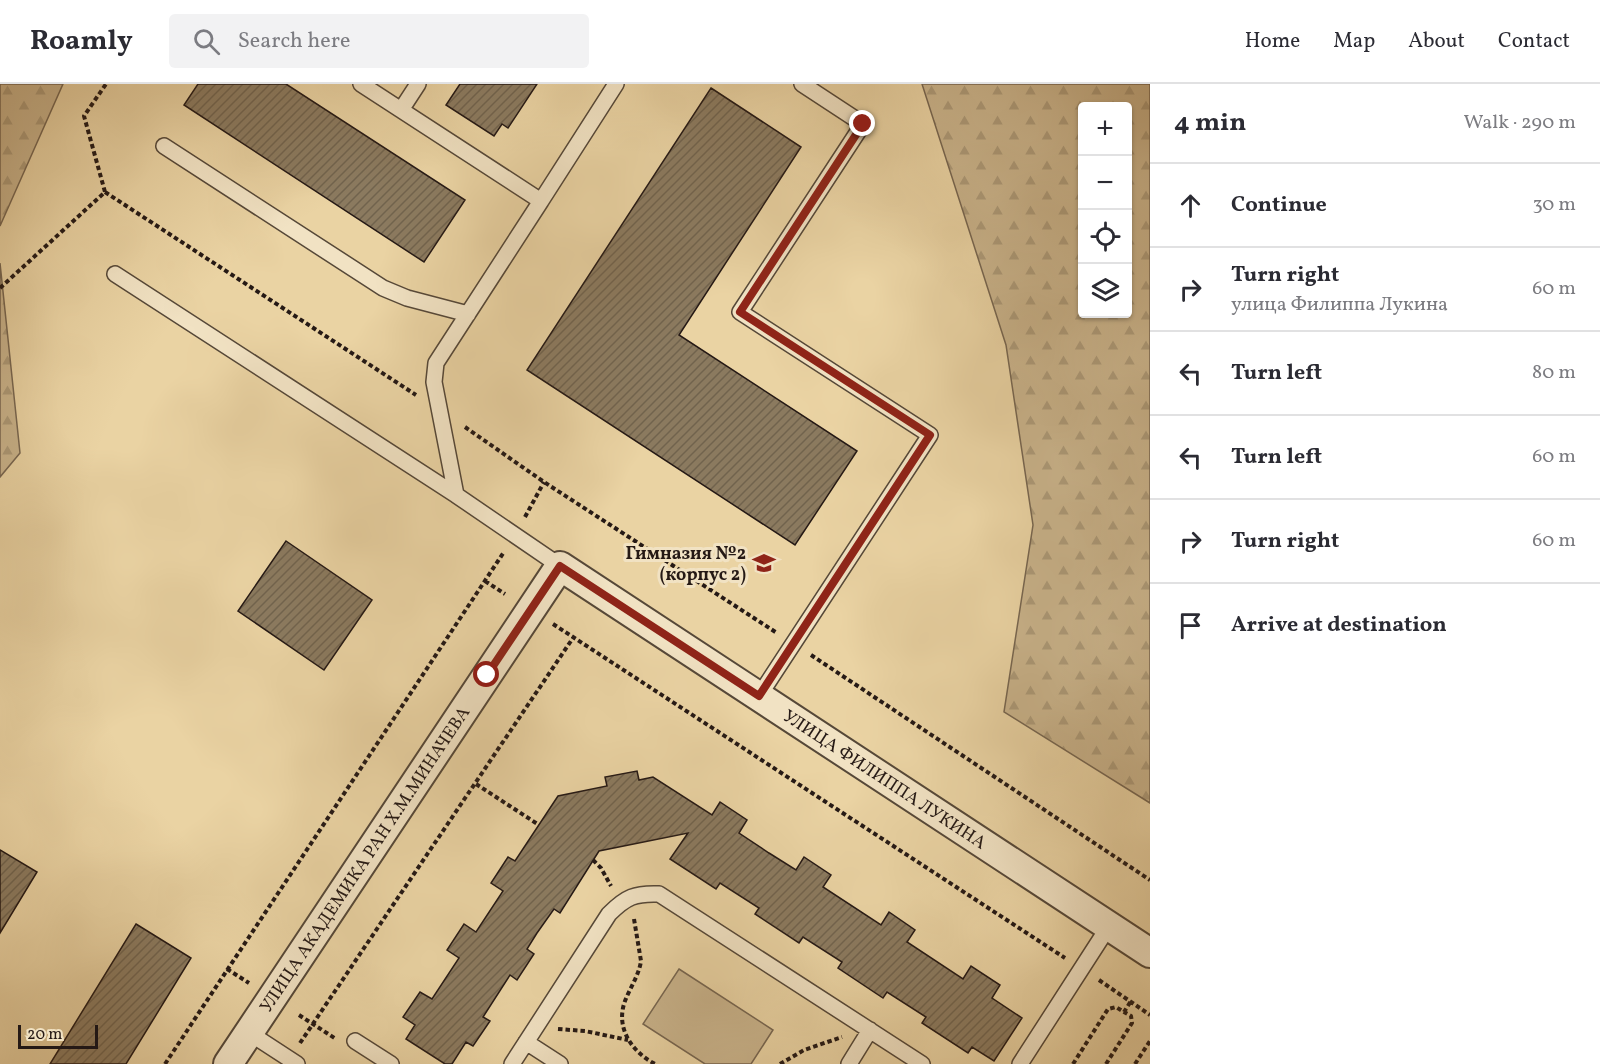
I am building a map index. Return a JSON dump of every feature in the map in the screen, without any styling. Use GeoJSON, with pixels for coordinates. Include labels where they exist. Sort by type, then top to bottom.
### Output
{"type":"FeatureCollection","features":[{"type":"Feature","properties":{"kind":"street","name":"УЛИЦА ФИЛИППА ЛУКИНА"},"geometry":{"type":"LineString","coordinates":[[560,566],[1150,953]]}},
{"type":"Feature","properties":{"kind":"street","name":"УЛИЦА АКАДЕМИКА РАН Х.М.МИНАЧЕВА"},"geometry":{"type":"LineString","coordinates":[[228,1064],[560,566]]}},
{"type":"Feature","properties":{"kind":"lane"},"geometry":{"type":"LineString","coordinates":[[361,84],[541,201]]}},
{"type":"Feature","properties":{"kind":"lane"},"geometry":{"type":"LineString","coordinates":[[401,110],[418,84]]}},
{"type":"Feature","properties":{"kind":"lane"},"geometry":{"type":"LineString","coordinates":[[456,495],[434,382],[436,363],[616,84]]}},
{"type":"Feature","properties":{"kind":"lane"},"geometry":{"type":"LineString","coordinates":[[759,696],[930,435],[740,312],[863,124],[802,84]]}},
{"type":"Feature","properties":{"kind":"lane"},"geometry":{"type":"LineString","coordinates":[[164,146],[383,288],[407,298],[468,314]]}},
{"type":"Feature","properties":{"kind":"lane"},"geometry":{"type":"LineString","coordinates":[[115,274],[456,495],[560,566]]}},
{"type":"Feature","properties":{"kind":"lane"},"geometry":{"type":"LineString","coordinates":[[512,1064],[609,914],[625,900],[644,893],[659,894],[922,1064]]}},
{"type":"Feature","properties":{"kind":"lane"},"geometry":{"type":"LineString","coordinates":[[1020,1064],[1109,926]]}},
{"type":"Feature","properties":{"kind":"lane"},"geometry":{"type":"LineString","coordinates":[[849,1064],[870,1030]]}},
{"type":"Feature","properties":{"kind":"lane"},"geometry":{"type":"LineString","coordinates":[[248,1032],[293,1062]]}},
{"type":"Feature","properties":{"kind":"lane"},"geometry":{"type":"LineString","coordinates":[[530,1037],[560,1064]]}},
{"type":"Feature","properties":{"kind":"lane"},"geometry":{"type":"LineString","coordinates":[[348,1041],[391,1064]]}},
{"type":"Feature","properties":{"kind":"path"},"geometry":{"type":"LineString","coordinates":[[105,84],[84,116],[105,192],[1150,880]]}},
{"type":"Feature","properties":{"kind":"path"},"geometry":{"type":"LineString","coordinates":[[0,288],[105,192]]}},
{"type":"Feature","properties":{"kind":"path"},"geometry":{"type":"LineString","coordinates":[[165,1064],[515,535],[544,482]]}},
{"type":"Feature","properties":{"kind":"path"},"geometry":{"type":"LineString","coordinates":[[485,581],[505,594]]}},
{"type":"Feature","properties":{"kind":"path"},"geometry":{"type":"LineString","coordinates":[[547,620],[1150,1015]]}},
{"type":"Feature","properties":{"kind":"path"},"geometry":{"type":"LineString","coordinates":[[293,1062],[312,1023],[573,638]]}},
{"type":"Feature","properties":{"kind":"path"},"geometry":{"type":"LineString","coordinates":[[476,784],[539,825]]}},
{"type":"Feature","properties":{"kind":"path"},"geometry":{"type":"LineString","coordinates":[[593,860],[625,900],[641,961],[623,1009],[623,1026],[628,1040],[643,1058],[655,1064]]}},
{"type":"Feature","properties":{"kind":"path"},"geometry":{"type":"LineString","coordinates":[[227,969],[249,983]]}},
{"type":"Feature","properties":{"kind":"path"},"geometry":{"type":"LineString","coordinates":[[1124,1012],[1131,1001]]}},
{"type":"Feature","properties":{"kind":"path"},"geometry":{"type":"LineString","coordinates":[[1074,1064],[1108,1009],[1116,1007],[1131,1016],[1132,1023],[1106,1064]]}},
{"type":"Feature","properties":{"kind":"path"},"geometry":{"type":"LineString","coordinates":[[299,1016],[348,1041]]}},
{"type":"Feature","properties":{"kind":"path"},"geometry":{"type":"LineString","coordinates":[[530,1037],[563,1029],[628,1040]]}},
{"type":"Feature","properties":{"kind":"path"},"geometry":{"type":"LineString","coordinates":[[780,1064],[804,1050],[870,1030]]}},
{"type":"Feature","properties":{"kind":"path"},"geometry":{"type":"LineString","coordinates":[[1135,1064],[1150,1041]]}},
{"type":"Feature","properties":{"kind":"green space"},"geometry":{"type":"Polygon","coordinates":[[[0,84],[63,84],[0,226],[0,84]]]}},
{"type":"Feature","properties":{"kind":"green space"},"geometry":{"type":"Polygon","coordinates":[[[922,84],[1150,84],[1150,803],[1004,712],[1033,525],[1006,345],[922,84]]]}},
{"type":"Feature","properties":{"kind":"green space"},"geometry":{"type":"Polygon","coordinates":[[[0,263],[20,453],[0,477],[0,263]]]}},
{"type":"Feature","properties":{"kind":"green space"},"geometry":{"type":"Polygon","coordinates":[[[679,969],[773,1030],[751,1064],[705,1064],[643,1024],[679,969]]]}},
{"type":"Feature","properties":{"kind":"building"},"geometry":{"type":"Polygon","coordinates":[[[198,84],[286,84],[465,200],[424,262],[184,105],[198,84]]]}},
{"type":"Feature","properties":{"kind":"building"},"geometry":{"type":"Polygon","coordinates":[[[460,84],[537,84],[508,128],[502,124],[494,136],[446,105],[460,84]]]}},
{"type":"Feature","properties":{"kind":"building"},"geometry":{"type":"Polygon","coordinates":[[[711,88],[801,147],[679,335],[857,451],[795,545],[527,370],[711,88]]]}},
{"type":"Feature","properties":{"kind":"building"},"geometry":{"type":"Polygon","coordinates":[[[286,541],[372,600],[324,670],[238,611],[286,541]]]}},
{"type":"Feature","properties":{"kind":"building"},"geometry":{"type":"Polygon","coordinates":[[[637,771],[639,780],[653,777],[712,815],[720,802],[747,820],[739,833],[769,853],[796,870],[804,857],[831,875],[823,887],[881,925],[889,912],[915,930],[907,942],[963,979],[971,966],[1000,985],[992,998],[1022,1018],[994,1061],[972,1047],[968,1053],[922,1023],[926,1017],[887,992],[883,998],[838,968],[842,962],[803,937],[799,943],[755,914],[759,908],[720,883],[716,889],[670,859],[688,833],[599,851],[560,913],[554,909],[537,933],[527,949],[534,954],[517,980],[510,975],[483,1017],[490,1021],[473,1046],[466,1042],[452,1064],[445,1064],[406,1039],[415,1025],[403,1017],[420,992],[432,999],[459,958],[447,950],[464,924],[476,932],[503,891],[491,883],[508,857],[515,861],[558,796],[607,786],[605,777],[637,771]]]}},
{"type":"Feature","properties":{"kind":"building"},"geometry":{"type":"Polygon","coordinates":[[[0,850],[37,872],[0,933],[0,850]]]}},
{"type":"Feature","properties":{"kind":"building"},"geometry":{"type":"Polygon","coordinates":[[[136,924],[191,958],[126,1064],[50,1064],[136,924]]]}},
{"type":"Feature","properties":{"kind":"place","name":"Гимназия №2 (корпус 2)"},"geometry":{"type":"Point","coordinates":[764,563]}},
{"type":"Feature","properties":{"kind":"route"},"geometry":{"type":"LineString","coordinates":[[487,675],[560,566],[759,696],[930,435],[740,312],[863,124]]}}]}
